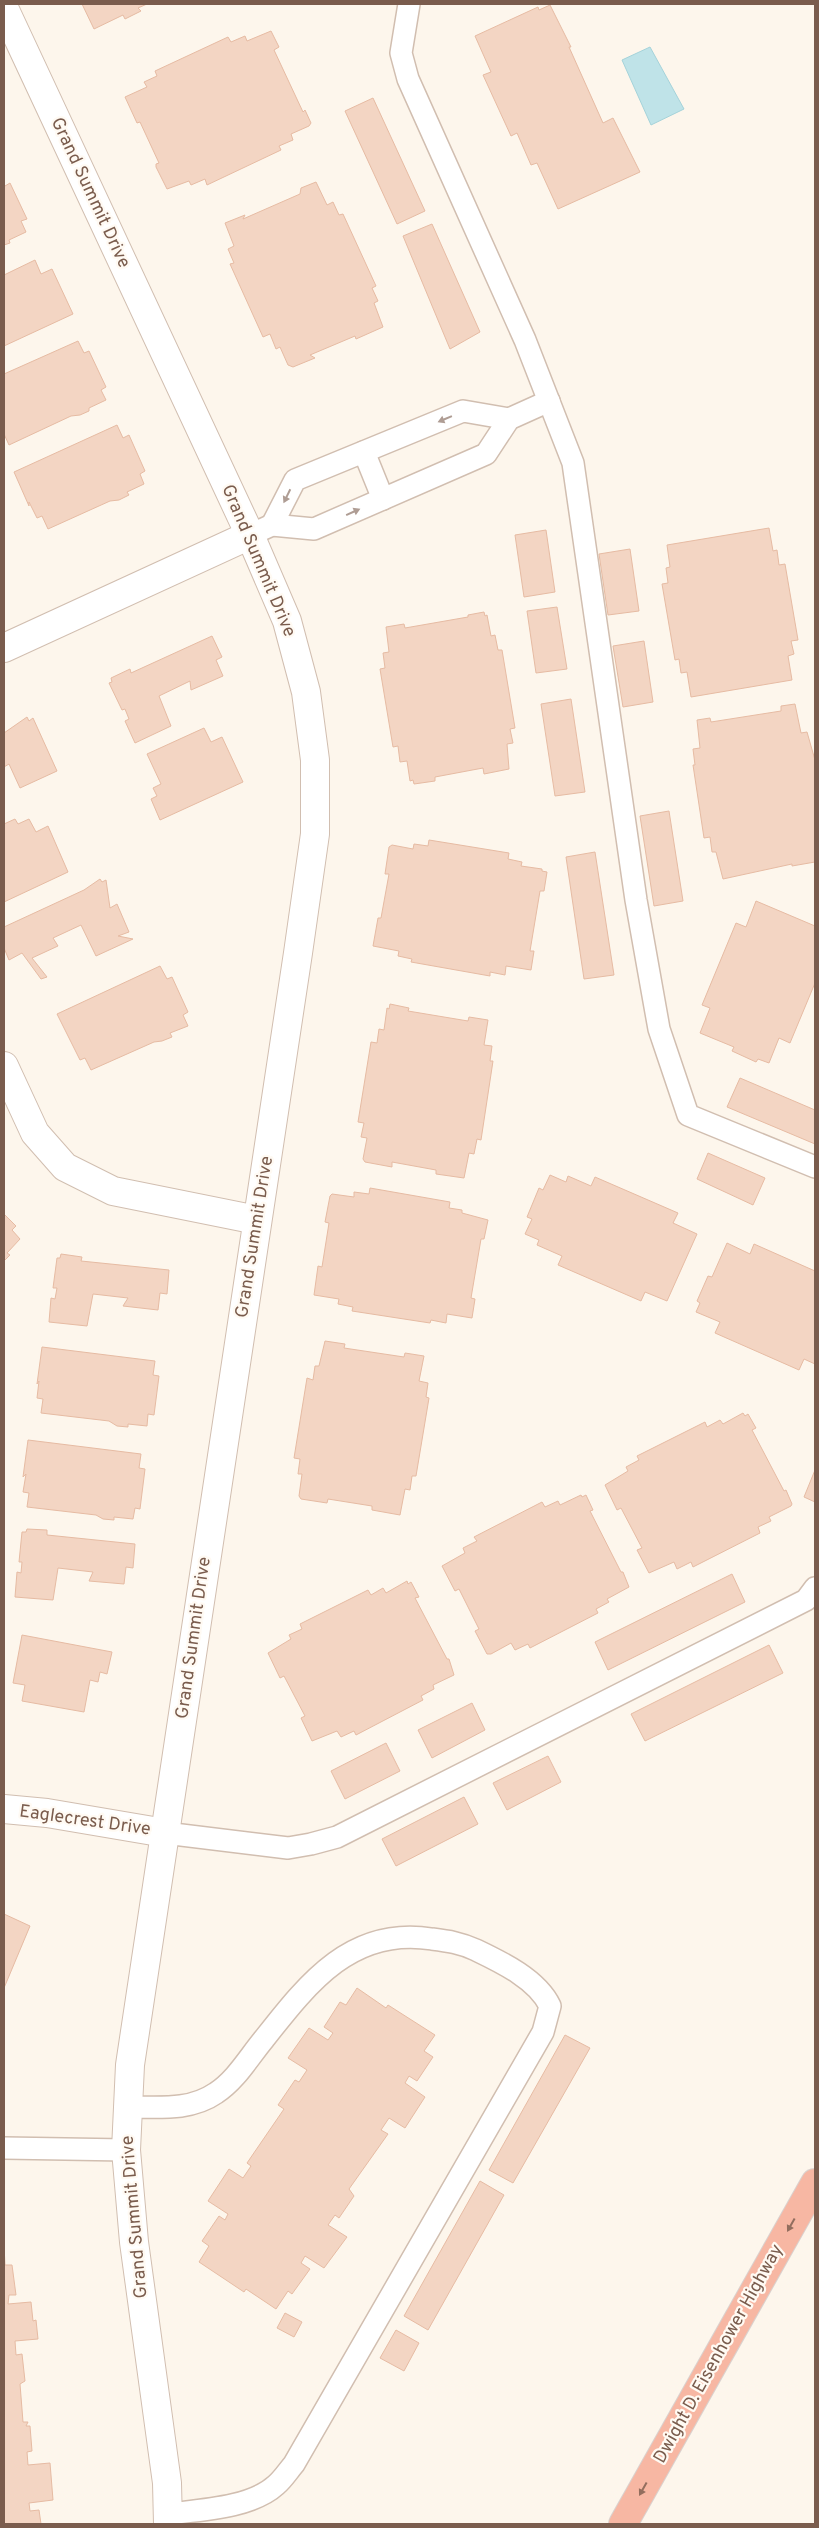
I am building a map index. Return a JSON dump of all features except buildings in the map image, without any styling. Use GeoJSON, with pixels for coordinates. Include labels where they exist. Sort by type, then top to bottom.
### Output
{"type":"FeatureCollection","features":[{"type":"Feature","properties":{"kind":"highway","name":"Dwight D. Eisenhower Highway"},"geometry":{"type":"LineString","coordinates":[[623,2524],[815,2183]]}},
{"type":"Feature","properties":{"kind":"street","name":"Grand Summit Drive"},"geometry":{"type":"LineString","coordinates":[[4,8],[261,530],[306,692],[315,760],[315,834],[130,2065],[126,2150],[134,2242],[167,2483],[168,2519]]}},
{"type":"Feature","properties":{"kind":"street"},"geometry":{"type":"LineString","coordinates":[[4,648],[261,530]]}},
{"type":"Feature","properties":{"kind":"street"},"geometry":{"type":"LineString","coordinates":[[4,1066],[35,1133],[65,1167],[113,1191],[257,1220]]}},
{"type":"Feature","properties":{"kind":"street","name":"Eaglecrest Drive"},"geometry":{"type":"LineString","coordinates":[[4,1809],[47,1813],[165,1833]]}},
{"type":"Feature","properties":{"kind":"lane"},"geometry":{"type":"LineString","coordinates":[[409,4],[401,53],[408,79],[525,340],[573,463],[635,890],[659,1029],[688,1115],[815,1167]]}},
{"type":"Feature","properties":{"kind":"lane"},"geometry":{"type":"LineString","coordinates":[[261,530],[314,529],[486,454],[509,419],[549,401]]}},
{"type":"Feature","properties":{"kind":"lane"},"geometry":{"type":"LineString","coordinates":[[261,530],[295,480],[463,411],[509,419]]}},
{"type":"Feature","properties":{"kind":"lane"},"geometry":{"type":"LineString","coordinates":[[364,452],[383,499]]}},
{"type":"Feature","properties":{"kind":"lane"},"geometry":{"type":"LineString","coordinates":[[165,1833],[288,1848],[337,1837],[806,1600],[815,1588]]}},
{"type":"Feature","properties":{"kind":"lane"},"geometry":{"type":"LineString","coordinates":[[128,2107],[184,2107],[202,2102],[217,2093],[230,2081],[297,1997],[332,1963],[364,1944],[385,1938],[418,1936],[462,1943],[492,1958],[531,1982],[550,2006],[543,2032],[294,2464],[275,2486],[251,2499],[168,2519]]}},
{"type":"Feature","properties":{"kind":"lane"},"geometry":{"type":"LineString","coordinates":[[4,2148],[126,2150]]}},
{"type":"Feature","properties":{"kind":"water"},"geometry":{"type":"Polygon","coordinates":[[[650,47],[684,109],[651,125],[622,60],[650,47]]]}}]}
